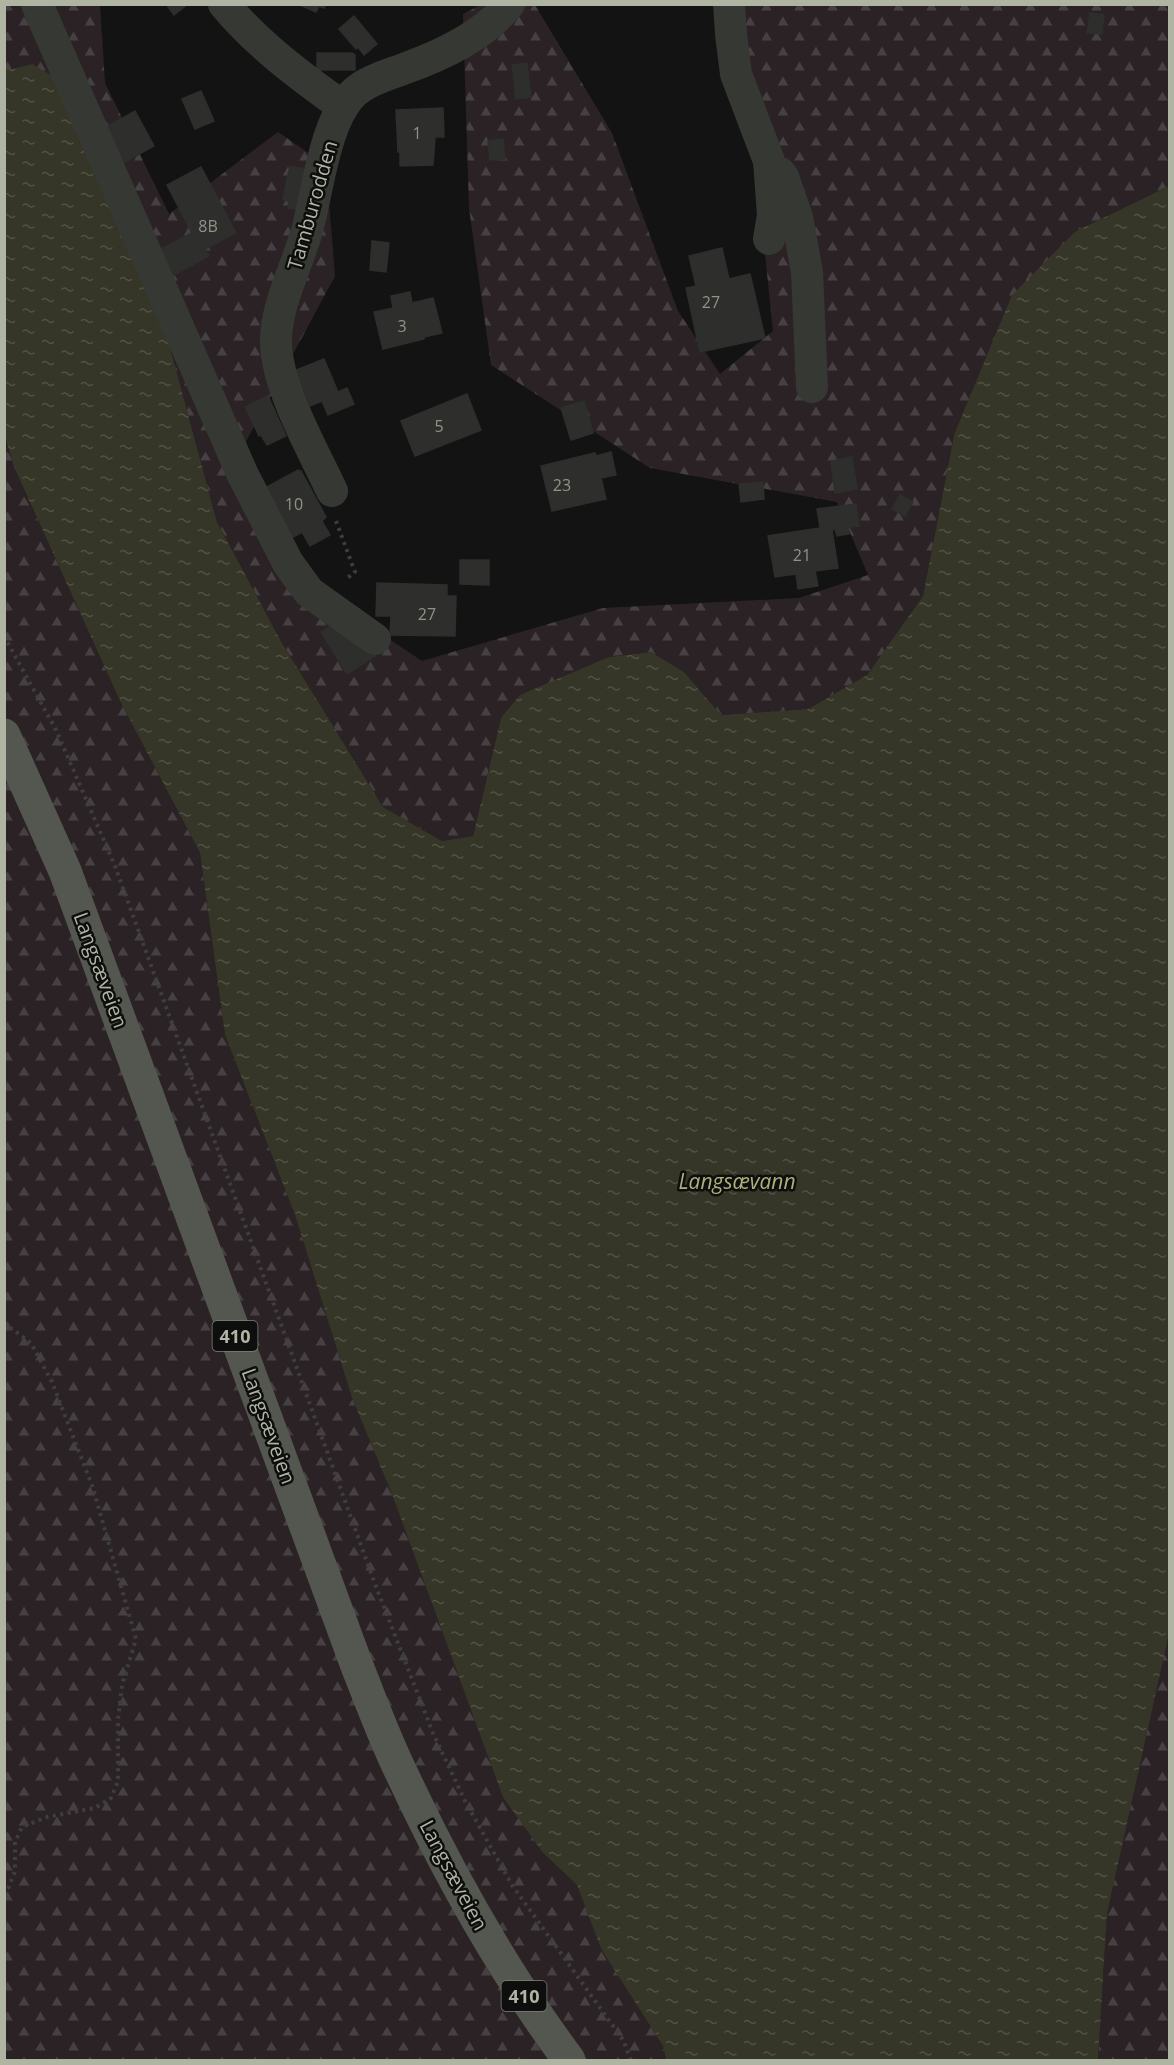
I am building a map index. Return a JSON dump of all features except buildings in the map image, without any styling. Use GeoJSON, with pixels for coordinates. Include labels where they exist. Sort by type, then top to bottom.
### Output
{"type":"FeatureCollection","features":[{"type":"Feature","properties":{"kind":"main road","name":"Langsæveien"},"geometry":{"type":"LineString","coordinates":[[4,735],[65,871],[352,1655],[400,1770],[476,1919],[568,2061]]}},
{"type":"Feature","properties":{"kind":"street"},"geometry":{"type":"LineString","coordinates":[[38,4],[237,463],[288,563],[309,592],[375,639]]}},
{"type":"Feature","properties":{"kind":"street"},"geometry":{"type":"LineString","coordinates":[[224,4],[242,26],[307,81],[342,106]]}},
{"type":"Feature","properties":{"kind":"street","name":"Tamburodden"},"geometry":{"type":"LineString","coordinates":[[332,491],[285,388],[276,343],[282,305],[307,232],[322,160],[342,106],[358,89],[428,60],[473,37],[509,4]]}},
{"type":"Feature","properties":{"kind":"street"},"geometry":{"type":"LineString","coordinates":[[729,4],[736,74],[769,161],[773,215],[769,239]]}},
{"type":"Feature","properties":{"kind":"street"},"geometry":{"type":"LineString","coordinates":[[769,161],[783,177],[797,216],[807,272],[812,387]]}},
{"type":"Feature","properties":{"kind":"path"},"geometry":{"type":"LineString","coordinates":[[323,601],[355,572],[336,520],[332,491]]}},
{"type":"Feature","properties":{"kind":"path"},"geometry":{"type":"LineString","coordinates":[[4,636],[56,730],[115,866],[375,1584],[434,1733],[465,1801],[512,1885],[623,2040],[631,2061]]}},
{"type":"Feature","properties":{"kind":"path"},"geometry":{"type":"LineString","coordinates":[[4,1323],[31,1343],[52,1382],[93,1488],[136,1639],[122,1684],[118,1720],[118,1781],[111,1798],[94,1808],[47,1817],[22,1827],[15,1842],[15,1871],[9,1887],[4,1889]]}},
{"type":"Feature","properties":{"kind":"green space"},"geometry":{"type":"Polygon","coordinates":[[[5,5],[100,5],[105,83],[169,214],[278,132],[326,165],[335,276],[243,447],[305,583],[422,661],[603,608],[799,598],[868,575],[837,502],[650,468],[491,365],[469,208],[463,14],[480,5],[535,5],[612,133],[678,311],[720,374],[773,331],[739,5],[1169,5],[1169,186],[1076,231],[954,435],[923,596],[867,675],[808,709],[721,715],[684,672],[651,652],[609,657],[501,718],[473,836],[442,841],[383,807],[282,643],[217,522],[167,336],[32,64],[5,71],[5,5]]]}},
{"type":"Feature","properties":{"kind":"green space"},"geometry":{"type":"Polygon","coordinates":[[[4,433],[14,467],[120,701],[200,853],[225,1035],[295,1215],[352,1398],[544,1854],[577,1885],[601,1949],[663,2046],[666,2060],[5,2060],[4,433]]]}},
{"type":"Feature","properties":{"kind":"green space"},"geometry":{"type":"Polygon","coordinates":[[[1169,1628],[1169,2060],[1098,2060],[1107,1914],[1169,1628]]]}},
{"type":"Feature","properties":{"kind":"water","name":"Langsævann"},"geometry":{"type":"Polygon","coordinates":[[[32,64],[61,81],[167,336],[217,522],[282,643],[383,807],[442,841],[473,836],[501,718],[520,695],[609,657],[651,652],[684,672],[721,715],[808,709],[867,675],[923,596],[954,435],[1012,295],[1076,231],[1169,186],[1170,1628],[1107,1914],[1098,2060],[666,2060],[663,2046],[601,1949],[577,1885],[544,1854],[503,1797],[392,1494],[352,1398],[295,1215],[225,1035],[200,853],[120,701],[14,467],[4,433],[4,71],[32,64]]]}}]}
